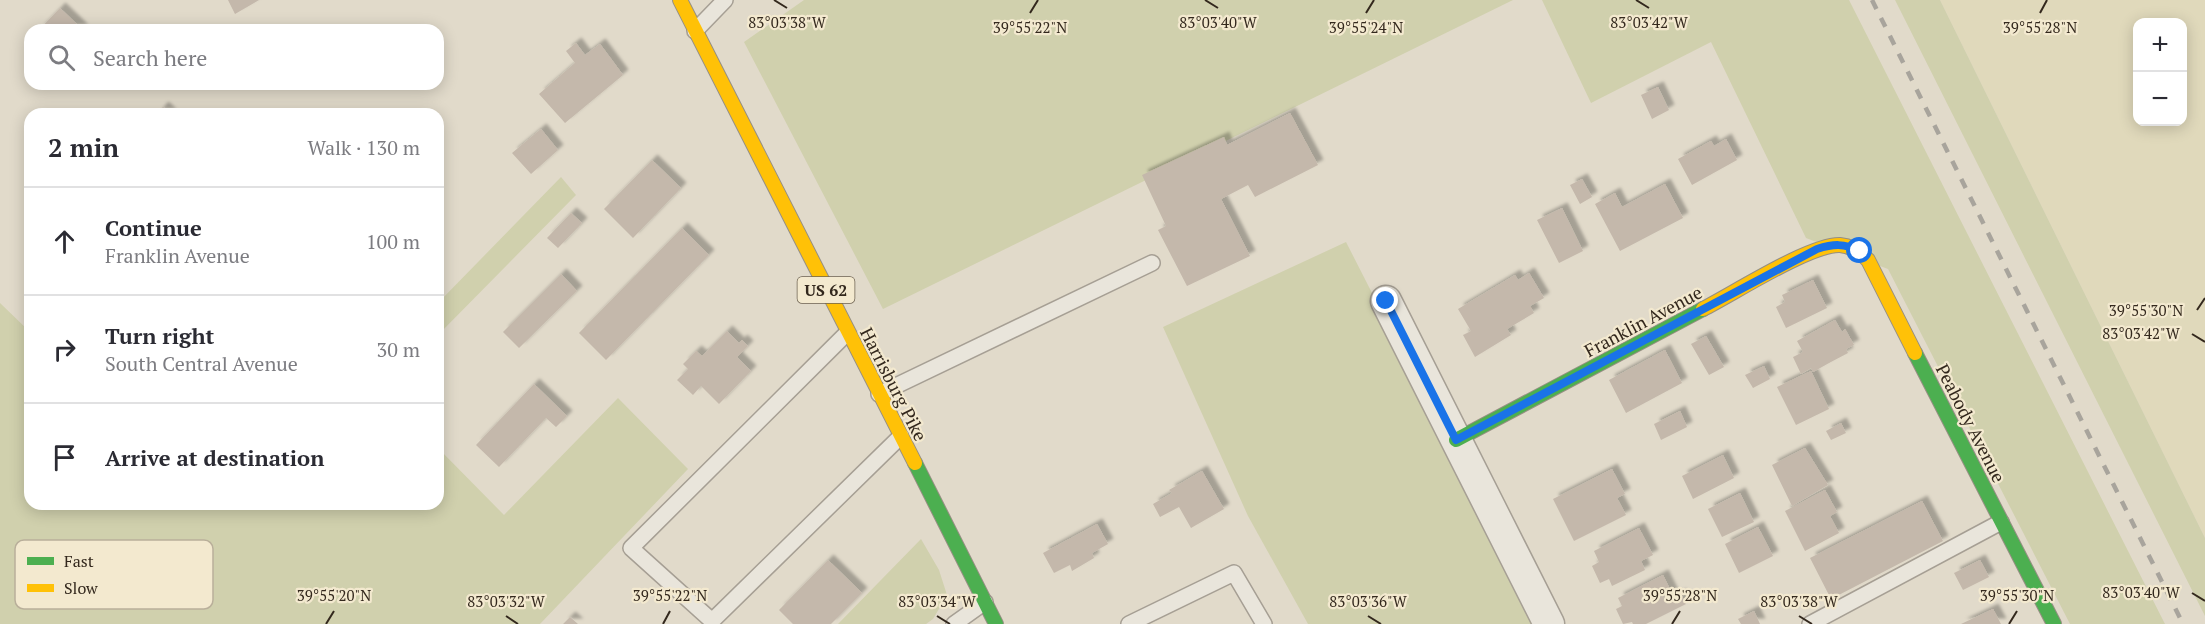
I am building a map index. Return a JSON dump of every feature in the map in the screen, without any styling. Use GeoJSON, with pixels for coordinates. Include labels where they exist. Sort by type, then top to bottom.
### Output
{"type":"FeatureCollection","features":[{"type":"Feature","properties":{"kind":"street","name":"Harrisburg Pike"},"geometry":{"type":"LineString","coordinates":[[680,0],[996,624]]}},
{"type":"Feature","properties":{"kind":"street","name":"Franklin Avenue"},"geometry":{"type":"LineString","coordinates":[[1456,440],[1817,249],[1833,244],[1849,246]]}},
{"type":"Feature","properties":{"kind":"street","name":"Peabody Avenue"},"geometry":{"type":"LineString","coordinates":[[1849,246],[1860,251],[1868,260],[2054,624]]}},
{"type":"Feature","properties":{"kind":"street"},"geometry":{"type":"LineString","coordinates":[[1386,301],[1549,624]]}},
{"type":"Feature","properties":{"kind":"lane"},"geometry":{"type":"LineString","coordinates":[[695,31],[725,0]]}},
{"type":"Feature","properties":{"kind":"lane"},"geometry":{"type":"LineString","coordinates":[[879,394],[1152,262]]}},
{"type":"Feature","properties":{"kind":"lane"},"geometry":{"type":"LineString","coordinates":[[848,333],[631,548],[712,621],[900,436]]}},
{"type":"Feature","properties":{"kind":"lane"},"geometry":{"type":"LineString","coordinates":[[1810,624],[2001,522]]}},
{"type":"Feature","properties":{"kind":"lane"},"geometry":{"type":"LineString","coordinates":[[1129,624],[1234,573],[1264,624]]}},
{"type":"Feature","properties":{"kind":"lane"},"geometry":{"type":"LineString","coordinates":[[954,624],[985,602]]}},
{"type":"Feature","properties":{"kind":"shaded area"},"geometry":{"type":"Polygon","coordinates":[[[1940,0],[2205,0],[2205,538],[1940,0]]]}},
{"type":"Feature","properties":{"kind":"green space"},"geometry":{"type":"Polygon","coordinates":[[[804,0],[1513,0],[883,309],[744,42],[804,0]]]}},
{"type":"Feature","properties":{"kind":"green space"},"geometry":{"type":"Polygon","coordinates":[[[1542,0],[1849,0],[2165,624],[2070,624],[1888,269],[1806,238],[1711,42],[1591,103],[1542,0]]]}},
{"type":"Feature","properties":{"kind":"green space"},"geometry":{"type":"Polygon","coordinates":[[[1895,0],[1940,0],[2205,538],[2205,616],[1895,0]]]}},
{"type":"Feature","properties":{"kind":"green space"},"geometry":{"type":"Polygon","coordinates":[[[561,177],[576,195],[444,329],[444,297],[561,177]]]}},
{"type":"Feature","properties":{"kind":"green space"},"geometry":{"type":"Polygon","coordinates":[[[1346,242],[1541,624],[1308,624],[1248,516],[1163,327],[1346,242]]]}},
{"type":"Feature","properties":{"kind":"green space"},"geometry":{"type":"Polygon","coordinates":[[[0,303],[24,326],[24,510],[444,510],[444,454],[504,515],[618,398],[688,469],[540,624],[0,624],[0,303]]]}},
{"type":"Feature","properties":{"kind":"green space"},"geometry":{"type":"Polygon","coordinates":[[[921,539],[939,570],[947,595],[933,619],[926,624],[838,624],[921,539]]]}},
{"type":"Feature","properties":{"kind":"building"},"geometry":{"type":"Polygon","coordinates":[[[228,0],[259,0],[235,14],[228,0]]]}},
{"type":"Feature","properties":{"kind":"building"},"geometry":{"type":"Polygon","coordinates":[[[60,8],[77,24],[45,24],[60,8]]]}},
{"type":"Feature","properties":{"kind":"building"},"geometry":{"type":"Polygon","coordinates":[[[576,43],[585,55],[600,44],[623,75],[565,123],[539,94],[575,63],[566,51],[576,43]]]}},
{"type":"Feature","properties":{"kind":"building"},"geometry":{"type":"Polygon","coordinates":[[[1658,87],[1669,110],[1652,119],[1641,95],[1658,87]]]}},
{"type":"Feature","properties":{"kind":"building"},"geometry":{"type":"Polygon","coordinates":[[[1290,113],[1318,165],[1255,197],[1248,185],[1221,199],[1250,256],[1187,286],[1158,230],[1166,226],[1142,175],[1224,137],[1227,145],[1290,113]]]}},
{"type":"Feature","properties":{"kind":"building"},"geometry":{"type":"Polygon","coordinates":[[[541,129],[558,150],[531,174],[512,153],[541,129]]]}},
{"type":"Feature","properties":{"kind":"building"},"geometry":{"type":"Polygon","coordinates":[[[1726,139],[1737,160],[1692,185],[1678,159],[1711,141],[1714,146],[1726,139]]]}},
{"type":"Feature","properties":{"kind":"building"},"geometry":{"type":"Polygon","coordinates":[[[652,160],[681,188],[633,238],[604,209],[652,160]]]}},
{"type":"Feature","properties":{"kind":"building"},"geometry":{"type":"Polygon","coordinates":[[[1582,179],[1592,197],[1580,204],[1570,185],[1582,179]]]}},
{"type":"Feature","properties":{"kind":"building"},"geometry":{"type":"Polygon","coordinates":[[[1665,184],[1683,218],[1620,251],[1595,204],[1615,193],[1622,207],[1665,184]]]}},
{"type":"Feature","properties":{"kind":"building"},"geometry":{"type":"Polygon","coordinates":[[[1562,208],[1583,251],[1559,263],[1537,220],[1562,208]]]}},
{"type":"Feature","properties":{"kind":"building"},"geometry":{"type":"Polygon","coordinates":[[[571,213],[582,223],[558,248],[547,238],[571,213]]]}},
{"type":"Feature","properties":{"kind":"building"},"geometry":{"type":"Polygon","coordinates":[[[682,228],[709,255],[606,360],[579,333],[682,228]]]}},
{"type":"Feature","properties":{"kind":"building"},"geometry":{"type":"Polygon","coordinates":[[[1529,273],[1544,298],[1530,306],[1534,313],[1507,329],[1511,335],[1475,357],[1463,335],[1471,331],[1458,309],[1515,275],[1518,280],[1529,273]]]}},
{"type":"Feature","properties":{"kind":"building"},"geometry":{"type":"Polygon","coordinates":[[[561,274],[577,291],[519,348],[503,332],[561,274]]]}},
{"type":"Feature","properties":{"kind":"building"},"geometry":{"type":"Polygon","coordinates":[[[1813,280],[1827,308],[1786,328],[1776,307],[1785,302],[1782,295],[1813,280]]]}},
{"type":"Feature","properties":{"kind":"building"},"geometry":{"type":"Polygon","coordinates":[[[1835,320],[1842,332],[1845,329],[1854,345],[1846,349],[1848,353],[1813,372],[1811,368],[1801,374],[1793,357],[1803,352],[1797,341],[1835,320]]]}},
{"type":"Feature","properties":{"kind":"building"},"geometry":{"type":"Polygon","coordinates":[[[727,331],[739,343],[742,340],[748,346],[737,357],[751,371],[719,404],[701,386],[693,395],[677,380],[688,369],[683,364],[696,351],[702,356],[727,331]]]}},
{"type":"Feature","properties":{"kind":"building"},"geometry":{"type":"Polygon","coordinates":[[[1706,336],[1724,367],[1709,375],[1691,344],[1706,336]]]}},
{"type":"Feature","properties":{"kind":"building"},"geometry":{"type":"Polygon","coordinates":[[[1665,350],[1682,383],[1626,413],[1609,380],[1665,350]]]}},
{"type":"Feature","properties":{"kind":"building"},"geometry":{"type":"Polygon","coordinates":[[[1764,366],[1770,379],[1753,388],[1745,375],[1764,366]]]}},
{"type":"Feature","properties":{"kind":"building"},"geometry":{"type":"Polygon","coordinates":[[[1811,371],[1829,409],[1796,425],[1777,387],[1811,371]]]}},
{"type":"Feature","properties":{"kind":"building"},"geometry":{"type":"Polygon","coordinates":[[[534,384],[567,416],[556,427],[546,418],[499,467],[476,445],[534,384]]]}},
{"type":"Feature","properties":{"kind":"building"},"geometry":{"type":"Polygon","coordinates":[[[1680,411],[1687,427],[1661,440],[1654,424],[1680,411]]]}},
{"type":"Feature","properties":{"kind":"building"},"geometry":{"type":"Polygon","coordinates":[[[1841,423],[1846,433],[1831,440],[1826,431],[1841,423]]]}},
{"type":"Feature","properties":{"kind":"building"},"geometry":{"type":"Polygon","coordinates":[[[1805,448],[1828,485],[1792,506],[1772,465],[1805,448]]]}},
{"type":"Feature","properties":{"kind":"building"},"geometry":{"type":"Polygon","coordinates":[[[1723,455],[1734,478],[1693,499],[1682,476],[1723,455]]]}},
{"type":"Feature","properties":{"kind":"building"},"geometry":{"type":"Polygon","coordinates":[[[1612,469],[1625,494],[1617,498],[1626,515],[1574,541],[1553,499],[1612,469]]]}},
{"type":"Feature","properties":{"kind":"building"},"geometry":{"type":"Polygon","coordinates":[[[1202,471],[1224,509],[1191,528],[1179,507],[1160,517],[1153,504],[1172,493],[1169,490],[1202,471]]]}},
{"type":"Feature","properties":{"kind":"building"},"geometry":{"type":"Polygon","coordinates":[[[1825,490],[1837,512],[1830,516],[1839,533],[1805,551],[1785,511],[1825,490]]]}},
{"type":"Feature","properties":{"kind":"building"},"geometry":{"type":"Polygon","coordinates":[[[1740,493],[1754,522],[1722,537],[1708,509],[1740,493]]]}},
{"type":"Feature","properties":{"kind":"building"},"geometry":{"type":"Polygon","coordinates":[[[1922,501],[1943,541],[1831,599],[1810,558],[1922,501]]]}},
{"type":"Feature","properties":{"kind":"building"},"geometry":{"type":"Polygon","coordinates":[[[1097,524],[1108,544],[1092,553],[1094,558],[1072,571],[1070,565],[1054,573],[1043,553],[1097,524]]]}},
{"type":"Feature","properties":{"kind":"building"},"geometry":{"type":"Polygon","coordinates":[[[1758,527],[1773,556],[1739,573],[1725,544],[1758,527]]]}},
{"type":"Feature","properties":{"kind":"building"},"geometry":{"type":"Polygon","coordinates":[[[1639,528],[1653,555],[1641,561],[1645,570],[1612,586],[1609,579],[1600,583],[1592,566],[1599,562],[1594,551],[1639,528]]]}},
{"type":"Feature","properties":{"kind":"building"},"geometry":{"type":"Polygon","coordinates":[[[828,560],[862,593],[831,624],[793,624],[779,610],[828,560]]]}},
{"type":"Feature","properties":{"kind":"building"},"geometry":{"type":"Polygon","coordinates":[[[1980,560],[1989,577],[1963,590],[1954,573],[1980,560]]]}},
{"type":"Feature","properties":{"kind":"building"},"geometry":{"type":"Polygon","coordinates":[[[1663,575],[1674,597],[1681,594],[1686,604],[1646,624],[1633,624],[1632,622],[1623,624],[1616,609],[1622,606],[1618,598],[1663,575]]]}},
{"type":"Feature","properties":{"kind":"building"},"geometry":{"type":"Polygon","coordinates":[[[1993,609],[2001,624],[1961,624],[1993,609]]]}},
{"type":"Feature","properties":{"kind":"building"},"geometry":{"type":"Polygon","coordinates":[[[1754,611],[1760,624],[1741,624],[1738,619],[1754,611]]]}},
{"type":"Feature","properties":{"kind":"building"},"geometry":{"type":"Polygon","coordinates":[[[570,617],[578,624],[563,624],[570,617]]]}},
{"type":"Feature","properties":{"kind":"railway"},"geometry":{"type":"LineString","coordinates":[[1872,0],[2183,624]]}},
{"type":"Feature","properties":{"kind":"traffic: fast"},"geometry":{"type":"LineString","coordinates":[[1456,440],[1703,309]]}},
{"type":"Feature","properties":{"kind":"traffic: fast"},"geometry":{"type":"LineString","coordinates":[[1915,353],[2054,624]]}},
{"type":"Feature","properties":{"kind":"traffic: fast"},"geometry":{"type":"LineString","coordinates":[[915,463],[996,624]]}},
{"type":"Feature","properties":{"kind":"traffic: slow"},"geometry":{"type":"LineString","coordinates":[[680,0],[915,463]]}},
{"type":"Feature","properties":{"kind":"traffic: slow"},"geometry":{"type":"LineString","coordinates":[[1703,309],[1810,252],[1840,245],[1856,250],[1868,260],[1915,353]]}},
{"type":"Feature","properties":{"kind":"route"},"geometry":{"type":"LineString","coordinates":[[1386,301],[1456,440],[1817,249],[1833,244],[1849,246],[1860,251]]}}]}
